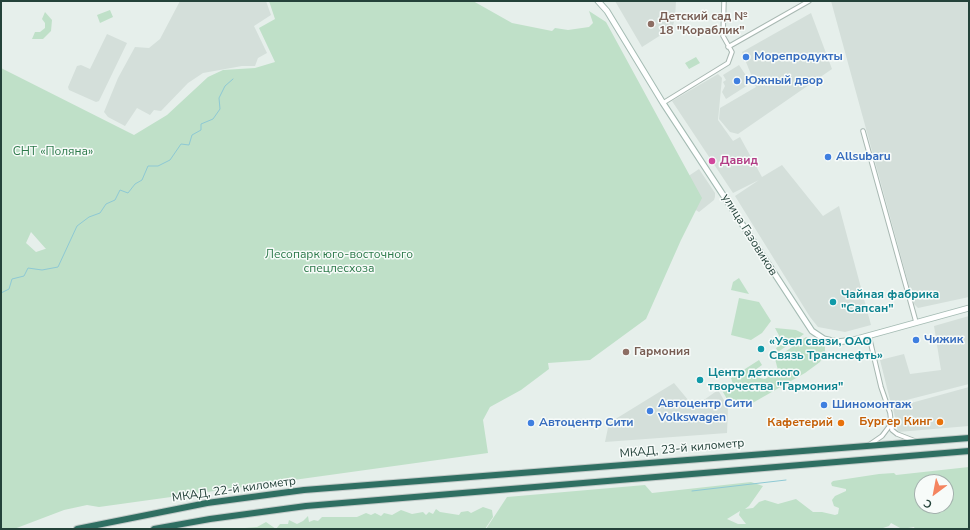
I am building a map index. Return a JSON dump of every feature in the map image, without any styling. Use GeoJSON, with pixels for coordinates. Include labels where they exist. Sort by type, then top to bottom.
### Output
{"type":"FeatureCollection","features":[{"type":"Feature","properties":{"kind":"highway"},"geometry":{"type":"LineString","coordinates":[[933,440],[969,433]]}},
{"type":"Feature","properties":{"kind":"highway","name":"МКАД, 23-й километр"},"geometry":{"type":"LineString","coordinates":[[396,482],[969,438]]}},
{"type":"Feature","properties":{"kind":"highway","name":"МКАД, 22-й километр"},"geometry":{"type":"LineString","coordinates":[[154,529],[254,512],[397,498],[969,451]]}},
{"type":"Feature","properties":{"kind":"highway","name":"МКАД, 22-й километр"},"geometry":{"type":"LineString","coordinates":[[77,529],[150,514],[252,497],[396,482]]}},
{"type":"Feature","properties":{"kind":"street","name":"улица Газовиков"},"geometry":{"type":"LineString","coordinates":[[598,1],[607,11],[663,103],[812,331],[824,339],[837,342],[853,340],[969,308]]}},
{"type":"Feature","properties":{"kind":"street"},"geometry":{"type":"LineString","coordinates":[[663,103],[728,63],[732,52],[722,36],[721,27],[724,1]]}},
{"type":"Feature","properties":{"kind":"street"},"geometry":{"type":"LineString","coordinates":[[728,46],[809,1]]}},
{"type":"Feature","properties":{"kind":"street"},"geometry":{"type":"LineString","coordinates":[[863,131],[916,322]]}},
{"type":"Feature","properties":{"kind":"street"},"geometry":{"type":"LineString","coordinates":[[869,336],[881,388],[890,413],[894,433],[916,441]]}},
{"type":"Feature","properties":{"kind":"street"},"geometry":{"type":"LineString","coordinates":[[869,445],[882,436],[891,424]]}},
{"type":"Feature","properties":{"kind":"shaded area"},"geometry":{"type":"Polygon","coordinates":[[[180,1],[266,1],[271,15],[254,26],[267,53],[258,58],[255,66],[242,66],[203,73],[188,83],[161,111],[154,110],[150,115],[137,108],[125,126],[108,117],[104,112],[118,78],[135,47],[149,48],[160,39],[180,1]]]}},
{"type":"Feature","properties":{"kind":"shaded area","name":"Детский сад № 18 \"Кораблик\""},"geometry":{"type":"Polygon","coordinates":[[[615,1],[676,1],[675,19],[672,28],[642,47],[615,1]]]}},
{"type":"Feature","properties":{"kind":"shaded area"},"geometry":{"type":"Polygon","coordinates":[[[831,1],[969,1],[969,297],[918,308],[914,304],[831,1]]]}},
{"type":"Feature","properties":{"kind":"shaded area"},"geometry":{"type":"Polygon","coordinates":[[[811,13],[832,69],[738,134],[730,132],[719,119],[720,108],[756,87],[742,52],[811,13]]]}},
{"type":"Feature","properties":{"kind":"shaded area"},"geometry":{"type":"Polygon","coordinates":[[[107,34],[127,43],[99,101],[96,102],[69,90],[68,87],[77,66],[81,65],[90,69],[107,34]]]}},
{"type":"Feature","properties":{"kind":"shaded area","name":"Южный двор"},"geometry":{"type":"Polygon","coordinates":[[[739,65],[751,83],[726,99],[722,92],[725,86],[723,82],[726,80],[723,75],[739,65]]]}},
{"type":"Feature","properties":{"kind":"shaded area"},"geometry":{"type":"Polygon","coordinates":[[[718,74],[722,78],[718,120],[733,141],[740,137],[762,177],[782,165],[823,216],[839,206],[871,325],[845,332],[818,327],[810,317],[735,196],[759,180],[733,193],[672,101],[718,74]]]}},
{"type":"Feature","properties":{"kind":"shaded area"},"geometry":{"type":"Polygon","coordinates":[[[699,169],[715,193],[715,197],[714,200],[699,212],[691,207],[687,177],[699,169]]]}},
{"type":"Feature","properties":{"kind":"shaded area"},"geometry":{"type":"Polygon","coordinates":[[[969,316],[969,384],[891,404],[880,360],[904,354],[910,374],[941,370],[934,326],[969,316]]]}},
{"type":"Feature","properties":{"kind":"shaded area"},"geometry":{"type":"Polygon","coordinates":[[[674,383],[694,407],[718,390],[728,407],[727,433],[605,442],[609,423],[674,383]]]}},
{"type":"Feature","properties":{"kind":"shaded area"},"geometry":{"type":"Polygon","coordinates":[[[969,387],[969,426],[898,432],[893,408],[969,387]]]}},
{"type":"Feature","properties":{"kind":"green space","name":"Лесопарк юго-восточного спецлесхоза"},"geometry":{"type":"Polygon","coordinates":[[[269,1],[473,1],[512,23],[552,31],[555,28],[568,30],[589,27],[593,23],[589,11],[606,22],[702,198],[681,240],[646,319],[590,360],[548,363],[549,369],[521,390],[490,407],[483,420],[488,453],[99,507],[87,505],[64,510],[14,529],[1,529],[1,68],[134,135],[167,115],[208,77],[223,70],[255,68],[275,62],[259,28],[275,19],[269,1]],[[31,232],[26,243],[36,252],[46,249],[31,232]]]}},
{"type":"Feature","properties":{"kind":"green space"},"geometry":{"type":"Polygon","coordinates":[[[110,10],[113,17],[100,23],[97,15],[110,10]]]}},
{"type":"Feature","properties":{"kind":"green space"},"geometry":{"type":"Polygon","coordinates":[[[45,12],[52,20],[51,31],[43,39],[32,39],[35,32],[40,32],[45,28],[45,23],[42,19],[45,12]]]}},
{"type":"Feature","properties":{"kind":"green space"},"geometry":{"type":"Polygon","coordinates":[[[696,57],[700,63],[689,69],[685,63],[696,57]]]}},
{"type":"Feature","properties":{"kind":"green space"},"geometry":{"type":"Polygon","coordinates":[[[739,278],[749,294],[731,290],[733,282],[739,278]]]}},
{"type":"Feature","properties":{"kind":"green space"},"geometry":{"type":"Polygon","coordinates":[[[739,298],[759,302],[771,321],[762,333],[751,340],[731,335],[739,298]]]}},
{"type":"Feature","properties":{"kind":"green space"},"geometry":{"type":"Polygon","coordinates":[[[775,328],[796,330],[804,334],[793,342],[790,339],[786,342],[788,345],[778,352],[776,348],[783,343],[775,328]]]}},
{"type":"Feature","properties":{"kind":"green space"},"geometry":{"type":"Polygon","coordinates":[[[806,337],[821,346],[825,346],[825,351],[820,362],[805,373],[749,405],[740,407],[733,405],[727,399],[720,387],[725,383],[731,389],[734,387],[731,378],[759,360],[762,365],[755,370],[760,378],[765,379],[778,370],[775,359],[806,337]]]}},
{"type":"Feature","properties":{"kind":"green space"},"geometry":{"type":"Polygon","coordinates":[[[969,467],[969,529],[915,529],[914,527],[902,529],[891,523],[889,526],[880,529],[486,529],[507,497],[645,485],[652,493],[751,482],[763,486],[749,506],[745,509],[753,508],[759,502],[765,500],[778,504],[796,499],[813,512],[822,512],[835,515],[838,514],[839,508],[834,506],[832,500],[835,496],[846,491],[846,489],[832,486],[831,483],[833,481],[894,473],[896,475],[969,467]],[[740,511],[727,519],[738,524],[746,524],[739,515],[740,511]]]}},
{"type":"Feature","properties":{"kind":"green space"},"geometry":{"type":"Polygon","coordinates":[[[483,507],[492,510],[493,517],[485,529],[276,529],[280,524],[288,524],[289,520],[297,524],[308,516],[309,522],[314,520],[318,521],[322,517],[357,517],[366,513],[371,515],[375,513],[381,516],[384,513],[392,515],[401,510],[412,514],[423,512],[426,515],[429,512],[433,514],[436,509],[440,512],[459,515],[461,512],[468,511],[471,513],[483,507]]]}},
{"type":"Feature","properties":{"kind":"green space"},"geometry":{"type":"Polygon","coordinates":[[[266,522],[276,529],[233,529],[257,527],[266,522]]]}},
{"type":"Feature","properties":{"kind":"waterway"},"geometry":{"type":"LineString","coordinates":[[1,293],[9,289],[12,279],[24,276],[28,268],[42,270],[58,267],[77,226],[89,217],[100,213],[106,204],[115,200],[120,190],[128,193],[135,184],[142,180],[148,166],[158,166],[170,160],[181,144],[189,145],[192,135],[201,130],[201,124],[213,119],[220,109],[219,98],[225,86],[233,79]]}},
{"type":"Feature","properties":{"kind":"waterway"},"geometry":{"type":"LineString","coordinates":[[692,491],[786,480]]}},
{"type":"Feature","properties":{"kind":"place","name":"Детский сад № 18 \"Кораблик\""},"geometry":{"type":"Point","coordinates":[651,24]}},
{"type":"Feature","properties":{"kind":"place","name":"Морепродукты"},"geometry":{"type":"Point","coordinates":[746,57]}},
{"type":"Feature","properties":{"kind":"place","name":"Южный двор"},"geometry":{"type":"Point","coordinates":[737,81]}},
{"type":"Feature","properties":{"kind":"place","name":"Allsubaru"},"geometry":{"type":"Point","coordinates":[828,157]}},
{"type":"Feature","properties":{"kind":"place","name":"Давид"},"geometry":{"type":"Point","coordinates":[712,161]}},
{"type":"Feature","properties":{"kind":"place","name":"Чайная фабрика \"Сапсан\""},"geometry":{"type":"Point","coordinates":[833,302]}},
{"type":"Feature","properties":{"kind":"place","name":"Чижик"},"geometry":{"type":"Point","coordinates":[916,340]}},
{"type":"Feature","properties":{"kind":"place","name":"«Узел связи, ОАО Связь Транснефть»"},"geometry":{"type":"Point","coordinates":[761,349]}},
{"type":"Feature","properties":{"kind":"place","name":"Гармония"},"geometry":{"type":"Point","coordinates":[626,352]}},
{"type":"Feature","properties":{"kind":"place","name":"Центр детского творчества \"Гармония\""},"geometry":{"type":"Point","coordinates":[700,380]}},
{"type":"Feature","properties":{"kind":"place","name":"Шиномонтаж"},"geometry":{"type":"Point","coordinates":[824,405]}},
{"type":"Feature","properties":{"kind":"place","name":"Автоцентр Сити Volkswagen"},"geometry":{"type":"Point","coordinates":[650,411]}},
{"type":"Feature","properties":{"kind":"place","name":"Бургер Кинг"},"geometry":{"type":"Point","coordinates":[940,422]}},
{"type":"Feature","properties":{"kind":"place","name":"Автоцентр Сити"},"geometry":{"type":"Point","coordinates":[531,423]}},
{"type":"Feature","properties":{"kind":"place","name":"Кафетерий"},"geometry":{"type":"Point","coordinates":[841,423]}},
{"type":"Feature","properties":{"kind":"park label","name":"СНТ «Поляна»"},"geometry":{"type":"Point","coordinates":[53,152]}}]}
